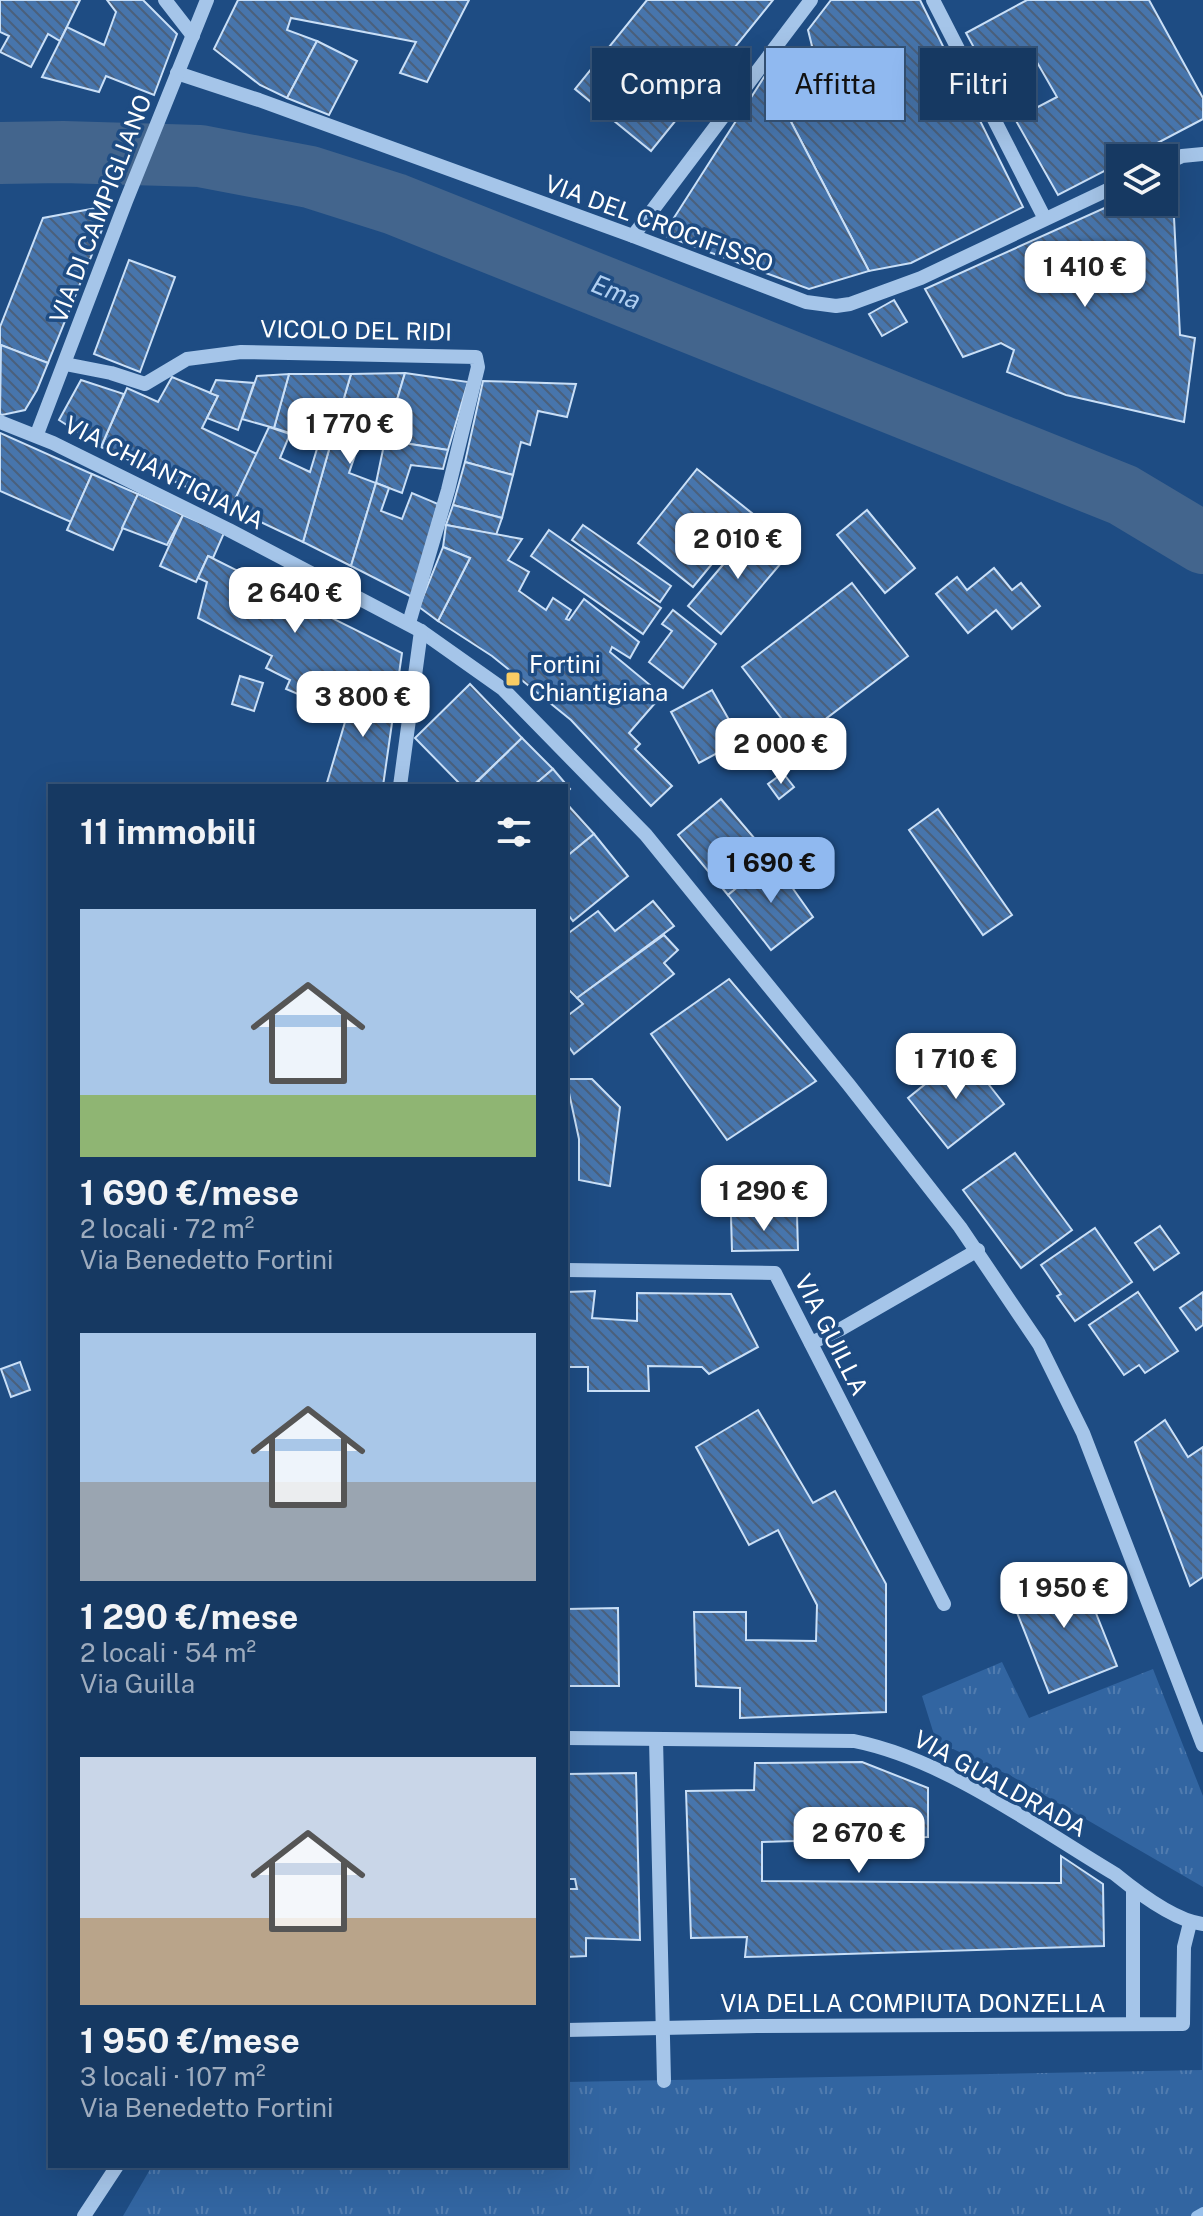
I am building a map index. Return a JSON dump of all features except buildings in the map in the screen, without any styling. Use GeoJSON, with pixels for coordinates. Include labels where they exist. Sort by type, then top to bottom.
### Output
{"type":"FeatureCollection","features":[{"type":"Feature","properties":{"kind":"street"},"geometry":{"type":"LineString","coordinates":[[165,0],[193,36]]}},
{"type":"Feature","properties":{"kind":"street","name":"VIA DI CAMPIGLIANO"},"geometry":{"type":"LineString","coordinates":[[37,434],[160,113],[207,0]]}},
{"type":"Feature","properties":{"kind":"street"},"geometry":{"type":"LineString","coordinates":[[633,236],[811,0]]}},
{"type":"Feature","properties":{"kind":"street"},"geometry":{"type":"LineString","coordinates":[[933,0],[1044,217]]}},
{"type":"Feature","properties":{"kind":"street","name":"VIA DEL CROCIFISSO"},"geometry":{"type":"LineString","coordinates":[[177,73],[633,236],[806,302],[836,306],[850,304],[921,278],[1106,190]]}},
{"type":"Feature","properties":{"kind":"street"},"geometry":{"type":"LineString","coordinates":[[1178,158],[1203,154]]}},
{"type":"Feature","properties":{"kind":"street","name":"VICOLO DEL RIDI"},"geometry":{"type":"LineString","coordinates":[[65,364],[145,384],[187,359],[241,352],[476,357],[478,367],[415,627]]}},
{"type":"Feature","properties":{"kind":"street","name":"VIA CHIANTIGIANA"},"geometry":{"type":"LineString","coordinates":[[0,422],[37,434],[415,627],[503,689],[646,835],[978,1250],[1039,1344],[1073,1410],[1203,1745]]}},
{"type":"Feature","properties":{"kind":"street"},"geometry":{"type":"LineString","coordinates":[[400,784],[415,627]]}},
{"type":"Feature","properties":{"kind":"street"},"geometry":{"type":"LineString","coordinates":[[811,1343],[978,1250]]}},
{"type":"Feature","properties":{"kind":"street","name":"VIA GUILLA"},"geometry":{"type":"LineString","coordinates":[[568,1270],[775,1273],[944,1604]]}},
{"type":"Feature","properties":{"kind":"street","name":"VIA GUALDRADA"},"geometry":{"type":"LineString","coordinates":[[568,1738],[854,1741],[880,1746],[905,1754],[972,1788],[1115,1874],[1133,1889],[1196,1923]]}},
{"type":"Feature","properties":{"kind":"street"},"geometry":{"type":"LineString","coordinates":[[656,1739],[664,2081]]}},
{"type":"Feature","properties":{"kind":"street","name":"VIA DELLA COMPIUTA DONZELLA"},"geometry":{"type":"LineString","coordinates":[[1133,1889],[1133,2024]]}},
{"type":"Feature","properties":{"kind":"street","name":"VIA DELLA COMPIUTA DONZELLA"},"geometry":{"type":"LineString","coordinates":[[568,2030],[1183,2024],[1184,1947],[1196,1923]]}},
{"type":"Feature","properties":{"kind":"street"},"geometry":{"type":"LineString","coordinates":[[84,2216],[116,2168]]}},
{"type":"Feature","properties":{"kind":"green space"},"geometry":{"type":"Polygon","coordinates":[[[1002,1662],[1029,1718],[1153,1669],[1203,1796],[1203,1887],[1013,1777],[936,1741],[922,1696],[1002,1662]]]}},
{"type":"Feature","properties":{"kind":"green space"},"geometry":{"type":"Polygon","coordinates":[[[1203,1964],[1203,2216],[123,2216],[151,2168],[568,2168],[568,2082],[1202,2070],[1203,1964]]]}},
{"type":"Feature","properties":{"kind":"waterway","name":"Ema"},"geometry":{"type":"LineString","coordinates":[[0,153],[200,156],[310,177],[395,204],[1123,495],[1203,543]]}},
{"type":"Feature","properties":{"kind":"waterway"},"geometry":{"type":"LineString","coordinates":[[1196,2216],[1203,2212]]}},
{"type":"Feature","properties":{"kind":"place","name":"Fortini Chiantigiana"},"geometry":{"type":"Point","coordinates":[513,679]}}]}
